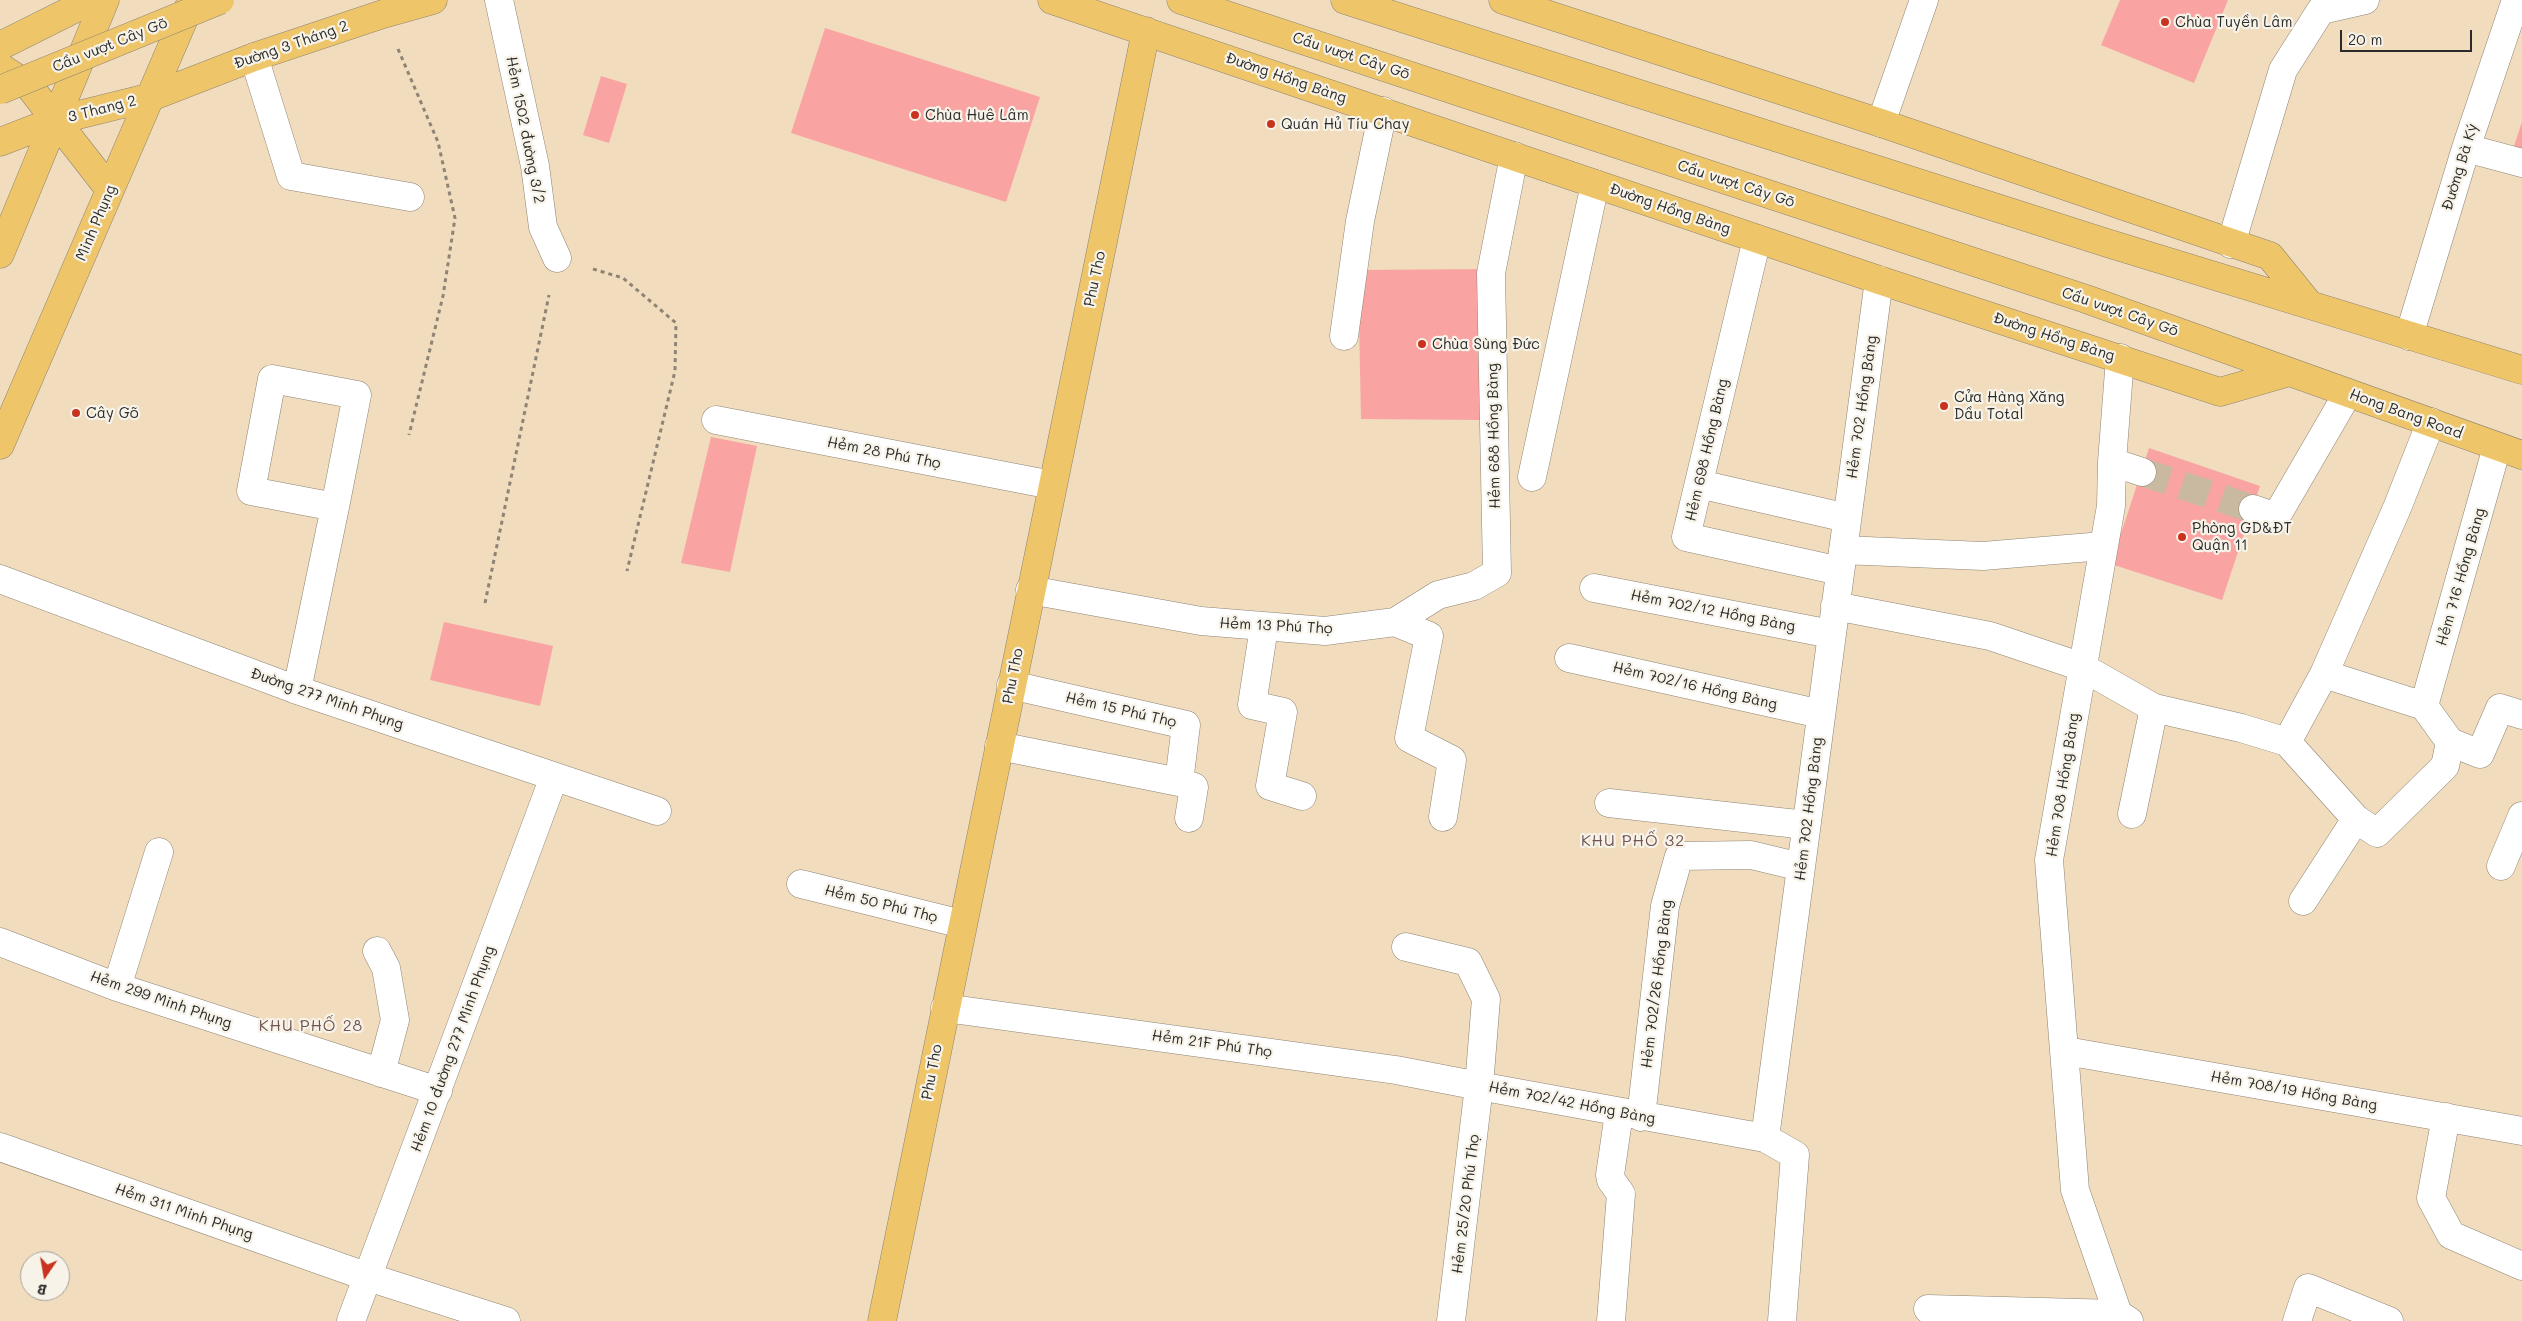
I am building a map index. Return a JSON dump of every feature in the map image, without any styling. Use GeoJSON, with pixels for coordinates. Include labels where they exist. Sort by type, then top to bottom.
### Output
{"type":"FeatureCollection","features":[{"type":"Feature","properties":{"kind":"main road"},"geometry":{"type":"LineString","coordinates":[[0,46],[92,0]]}},
{"type":"Feature","properties":{"kind":"main road"},"geometry":{"type":"LineString","coordinates":[[0,254],[104,0]]}},
{"type":"Feature","properties":{"kind":"main road","name":"Minh Phụng"},"geometry":{"type":"LineString","coordinates":[[0,445],[192,0]]}},
{"type":"Feature","properties":{"kind":"main road","name":"Cầu vượt Cây Gõ"},"geometry":{"type":"LineString","coordinates":[[0,90],[220,0]]}},
{"type":"Feature","properties":{"kind":"main road","name":"Đường 3 Tháng 2"},"geometry":{"type":"LineString","coordinates":[[151,97],[254,57],[382,14],[433,0]]}},
{"type":"Feature","properties":{"kind":"main road","name":"Đường Hồng Bàng"},"geometry":{"type":"LineString","coordinates":[[1052,0],[1878,280],[2220,392],[2289,372]]}},
{"type":"Feature","properties":{"kind":"main road","name":"Cầu vượt Cây Gõ"},"geometry":{"type":"LineString","coordinates":[[1181,0],[2086,299],[2289,372]]}},
{"type":"Feature","properties":{"kind":"main road"},"geometry":{"type":"LineString","coordinates":[[1345,0],[2107,243],[2522,370]]}},
{"type":"Feature","properties":{"kind":"main road"},"geometry":{"type":"LineString","coordinates":[[1503,0],[1881,122],[2270,256],[2309,304]]}},
{"type":"Feature","properties":{"kind":"main road","name":"Phu Tho"},"geometry":{"type":"LineString","coordinates":[[882,1321],[1030,590],[1146,31]]}},
{"type":"Feature","properties":{"kind":"main road"},"geometry":{"type":"LineString","coordinates":[[0,67],[29,86],[54,121],[110,190]]}},
{"type":"Feature","properties":{"kind":"main road","name":"3 Thang 2"},"geometry":{"type":"LineString","coordinates":[[54,121],[151,97]]}},
{"type":"Feature","properties":{"kind":"main road"},"geometry":{"type":"LineString","coordinates":[[0,142],[54,121]]}},
{"type":"Feature","properties":{"kind":"main road","name":"Hong Bang Road"},"geometry":{"type":"LineString","coordinates":[[2289,372],[2510,451]]}},
{"type":"Feature","properties":{"kind":"street","name":"Hẻm 1502 đường 3/2"},"geometry":{"type":"LineString","coordinates":[[499,0],[535,166],[543,227],[557,258]]}},
{"type":"Feature","properties":{"kind":"street"},"geometry":{"type":"LineString","coordinates":[[1881,122],[1924,0]]}},
{"type":"Feature","properties":{"kind":"street"},"geometry":{"type":"LineString","coordinates":[[2232,244],[2283,70],[2321,10],[2366,0]]}},
{"type":"Feature","properties":{"kind":"street","name":"Đường Bà Ký"},"geometry":{"type":"LineString","coordinates":[[2409,336],[2466,148],[2516,0]]}},
{"type":"Feature","properties":{"kind":"street"},"geometry":{"type":"LineString","coordinates":[[254,57],[291,176],[410,196]]}},
{"type":"Feature","properties":{"kind":"street"},"geometry":{"type":"LineString","coordinates":[[1344,336],[1360,221],[1383,111]]}},
{"type":"Feature","properties":{"kind":"street"},"geometry":{"type":"LineString","coordinates":[[2466,148],[2522,163]]}},
{"type":"Feature","properties":{"kind":"street","name":"Hẻm 688 Hồng Bàng"},"geometry":{"type":"LineString","coordinates":[[1395,622],[1438,595],[1474,586],[1497,573],[1491,273],[1514,156]]}},
{"type":"Feature","properties":{"kind":"street"},"geometry":{"type":"LineString","coordinates":[[1532,477],[1594,184]]}},
{"type":"Feature","properties":{"kind":"street","name":"Hẻm 698 Hồng Bàng"},"geometry":{"type":"LineString","coordinates":[[1757,238],[1686,537],[1841,561]]}},
{"type":"Feature","properties":{"kind":"street","name":"Hẻm 702 Hồng Bàng"},"geometry":{"type":"LineString","coordinates":[[1765,1138],[1878,280]]}},
{"type":"Feature","properties":{"kind":"street","name":"Hẻm 708 Hồng Bàng"},"geometry":{"type":"LineString","coordinates":[[2120,358],[2112,462],[2111,506],[2049,860],[2076,1190],[2123,1317]]}},
{"type":"Feature","properties":{"kind":"street"},"geometry":{"type":"LineString","coordinates":[[297,690],[335,507],[357,395],[272,379],[252,491],[335,507]]}},
{"type":"Feature","properties":{"kind":"street"},"geometry":{"type":"LineString","coordinates":[[2253,510],[2276,518],[2348,393]]}},
{"type":"Feature","properties":{"kind":"street","name":"Hẻm 28 Phú Thọ"},"geometry":{"type":"LineString","coordinates":[[716,420],[1052,485]]}},
{"type":"Feature","properties":{"kind":"street"},"geometry":{"type":"LineString","coordinates":[[2287,742],[2324,674],[2398,508],[2431,422]]}},
{"type":"Feature","properties":{"kind":"street","name":"Hẻm 716 Hồng Bàng"},"geometry":{"type":"LineString","coordinates":[[2424,706],[2510,451]]}},
{"type":"Feature","properties":{"kind":"street"},"geometry":{"type":"LineString","coordinates":[[2112,462],[2142,472]]}},
{"type":"Feature","properties":{"kind":"street"},"geometry":{"type":"LineString","coordinates":[[1699,484],[1847,518]]}},
{"type":"Feature","properties":{"kind":"street"},"geometry":{"type":"LineString","coordinates":[[1841,561],[1983,556],[2103,546]]}},
{"type":"Feature","properties":{"kind":"street","name":"Đường 277 Minh Phụng"},"geometry":{"type":"LineString","coordinates":[[0,579],[297,690],[657,811]]}},
{"type":"Feature","properties":{"kind":"street","name":"Hẻm 702/12 Hồng Bàng"},"geometry":{"type":"LineString","coordinates":[[1594,588],[1831,634]]}},
{"type":"Feature","properties":{"kind":"street","name":"Hẻm 13 Phú Thọ"},"geometry":{"type":"LineString","coordinates":[[1030,590],[1201,622],[1326,631],[1395,622],[1430,636],[1408,738],[1452,760],[1443,817]]}},
{"type":"Feature","properties":{"kind":"street"},"geometry":{"type":"LineString","coordinates":[[1835,606],[1990,636],[2082,667],[2154,708],[2241,728],[2287,742],[2356,819],[2377,833],[2445,766],[2450,742]]}},
{"type":"Feature","properties":{"kind":"street"},"geometry":{"type":"LineString","coordinates":[[1264,627],[1252,705],[1283,712],[1270,786],[1302,796]]}},
{"type":"Feature","properties":{"kind":"street","name":"Hẻm 702/16 Hồng Bàng"},"geometry":{"type":"LineString","coordinates":[[1569,658],[1821,714]]}},
{"type":"Feature","properties":{"kind":"street"},"geometry":{"type":"LineString","coordinates":[[2324,674],[2424,706],[2450,742],[2480,754],[2500,708],[2522,714]]}},
{"type":"Feature","properties":{"kind":"street","name":"Hẻm 15 Phú Thọ"},"geometry":{"type":"LineString","coordinates":[[1011,685],[1186,725],[1179,782]]}},
{"type":"Feature","properties":{"kind":"street"},"geometry":{"type":"LineString","coordinates":[[2132,814],[2154,708]]}},
{"type":"Feature","properties":{"kind":"street"},"geometry":{"type":"LineString","coordinates":[[999,746],[1179,782],[1194,787],[1189,818]]}},
{"type":"Feature","properties":{"kind":"street","name":"Hẻm 10 đường 277 Minh Phụng"},"geometry":{"type":"LineString","coordinates":[[352,1321],[554,777]]}},
{"type":"Feature","properties":{"kind":"street"},"geometry":{"type":"LineString","coordinates":[[1609,803],[1806,825]]}},
{"type":"Feature","properties":{"kind":"street"},"geometry":{"type":"LineString","coordinates":[[2502,866],[2522,816]]}},
{"type":"Feature","properties":{"kind":"street"},"geometry":{"type":"LineString","coordinates":[[2303,901],[2356,819]]}},
{"type":"Feature","properties":{"kind":"street"},"geometry":{"type":"LineString","coordinates":[[117,987],[159,852]]}},
{"type":"Feature","properties":{"kind":"street","name":"Hẻm 702/26 Hồng Bàng"},"geometry":{"type":"LineString","coordinates":[[1630,1115],[1665,906],[1679,856],[1751,855],[1801,868]]}},
{"type":"Feature","properties":{"kind":"street","name":"Hẻm 50 Phú Thọ"},"geometry":{"type":"LineString","coordinates":[[801,884],[962,924]]}},
{"type":"Feature","properties":{"kind":"street","name":"Hẻm 299 Minh Phụng"},"geometry":{"type":"LineString","coordinates":[[0,942],[117,987],[438,1091]]}},
{"type":"Feature","properties":{"kind":"street","name":"Hẻm 702/42 Hồng Bàng"},"geometry":{"type":"LineString","coordinates":[[1406,947],[1468,962],[1486,999],[1479,1086],[1630,1115],[1765,1138]]}},
{"type":"Feature","properties":{"kind":"street"},"geometry":{"type":"LineString","coordinates":[[378,951],[386,968],[395,1020],[381,1073]]}},
{"type":"Feature","properties":{"kind":"street","name":"Hẻm 21F Phú Thọ"},"geometry":{"type":"LineString","coordinates":[[945,1008],[1396,1070],[1479,1086]]}},
{"type":"Feature","properties":{"kind":"street","name":"Hẻm 708/19 Hồng Bàng"},"geometry":{"type":"LineString","coordinates":[[2066,1051],[2522,1131]]}},
{"type":"Feature","properties":{"kind":"street","name":"Hẻm 25/20 Phú Thọ"},"geometry":{"type":"LineString","coordinates":[[1451,1321],[1479,1086]]}},
{"type":"Feature","properties":{"kind":"street"},"geometry":{"type":"LineString","coordinates":[[1611,1321],[1621,1194],[1611,1180],[1610,1175],[1630,1115]]}},
{"type":"Feature","properties":{"kind":"street"},"geometry":{"type":"LineString","coordinates":[[2446,1117],[2431,1198],[2451,1235],[2522,1266]]}},
{"type":"Feature","properties":{"kind":"street"},"geometry":{"type":"LineString","coordinates":[[1765,1138],[1795,1155],[1782,1321]]}},
{"type":"Feature","properties":{"kind":"street","name":"Hẻm 311 Minh Phụng"},"geometry":{"type":"LineString","coordinates":[[0,1147],[368,1277],[506,1321]]}},
{"type":"Feature","properties":{"kind":"street"},"geometry":{"type":"LineString","coordinates":[[2297,1321],[2308,1288],[2389,1321]]}},
{"type":"Feature","properties":{"kind":"street"},"geometry":{"type":"LineString","coordinates":[[1928,1309],[2123,1317]]}},
{"type":"Feature","properties":{"kind":"path"},"geometry":{"type":"LineString","coordinates":[[485,604],[557,258],[624,278],[676,323],[675,371],[627,571]]}},
{"type":"Feature","properties":{"kind":"building","name":"Chùa Tuyền Lâm"},"geometry":{"type":"Polygon","coordinates":[[[2120,0],[2228,0],[2194,83],[2101,45],[2120,0]]]}},
{"type":"Feature","properties":{"kind":"building","name":"Chùa Huê Lâm"},"geometry":{"type":"Polygon","coordinates":[[[825,28],[1040,97],[1006,202],[791,133],[825,28]]]}},
{"type":"Feature","properties":{"kind":"building"},"geometry":{"type":"Polygon","coordinates":[[[601,76],[627,84],[609,143],[583,135],[601,76]]]}},
{"type":"Feature","properties":{"kind":"building"},"geometry":{"type":"Polygon","coordinates":[[[2522,122],[2522,149],[2514,146],[2522,122]]]}},
{"type":"Feature","properties":{"kind":"building","name":"Chùa Sùng Đức"},"geometry":{"type":"Polygon","coordinates":[[[1485,269],[1484,420],[1361,419],[1358,270],[1485,269]]]}},
{"type":"Feature","properties":{"kind":"building"},"geometry":{"type":"Polygon","coordinates":[[[711,437],[757,446],[730,572],[681,563],[711,437]]]}},
{"type":"Feature","properties":{"kind":"building","name":"Phòng GD&ĐT Quận 11"},"geometry":{"type":"Polygon","coordinates":[[[2149,448],[2260,486],[2222,600],[2111,564],[2149,448]]]}},
{"type":"Feature","properties":{"kind":"building"},"geometry":{"type":"Polygon","coordinates":[[[444,622],[553,646],[540,706],[430,680],[444,622]]]}},
{"type":"Feature","properties":{"kind":"tunnel"},"geometry":{"type":"LineString","coordinates":[[2142,472],[2253,509]]}},
{"type":"Feature","properties":{"kind":"place","name":"Chùa Tuyền Lâm"},"geometry":{"type":"Point","coordinates":[2165,22]}},
{"type":"Feature","properties":{"kind":"place","name":"Chùa Huê Lâm"},"geometry":{"type":"Point","coordinates":[915,115]}},
{"type":"Feature","properties":{"kind":"place","name":"Quán Hủ Tíu Chay"},"geometry":{"type":"Point","coordinates":[1271,124]}},
{"type":"Feature","properties":{"kind":"place","name":"Chùa Sùng Đức"},"geometry":{"type":"Point","coordinates":[1422,344]}},
{"type":"Feature","properties":{"kind":"place","name":"Cửa Hàng Xăng Dầu Total"},"geometry":{"type":"Point","coordinates":[1944,406]}},
{"type":"Feature","properties":{"kind":"place","name":"Cây Gõ"},"geometry":{"type":"Point","coordinates":[76,413]}},
{"type":"Feature","properties":{"kind":"place","name":"Phòng GD&ĐT Quận 11"},"geometry":{"type":"Point","coordinates":[2182,537]}},
{"type":"Feature","properties":{"kind":"district","name":"KHU PHỐ 32"},"geometry":{"type":"Point","coordinates":[1633,841]}},
{"type":"Feature","properties":{"kind":"district","name":"KHU PHỐ 28"},"geometry":{"type":"Point","coordinates":[311,1026]}}]}
